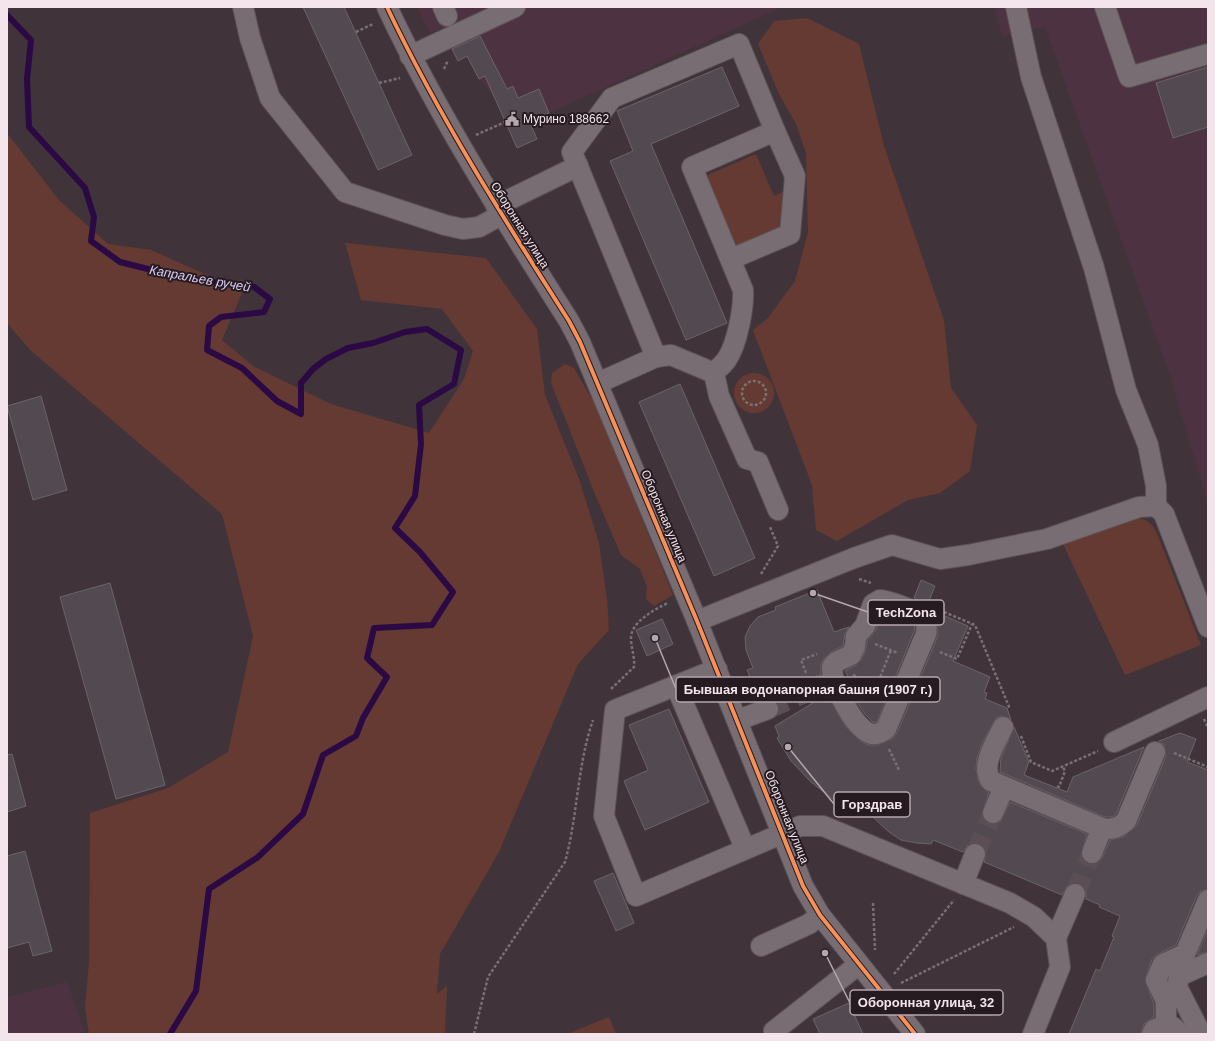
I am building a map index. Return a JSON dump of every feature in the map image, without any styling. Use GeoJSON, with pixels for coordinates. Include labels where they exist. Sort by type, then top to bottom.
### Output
{"type":"FeatureCollection","features":[{"type":"Feature","properties":{"kind":"street"},"geometry":{"type":"LineString","coordinates":[[243,7],[250,38],[270,98],[345,192],[445,225],[463,229],[479,227],[498,210],[578,166]]}},
{"type":"Feature","properties":{"kind":"street","name":"Оборонная улица"},"geometry":{"type":"LineString","coordinates":[[387,7],[410,56],[471,166],[569,321],[598,383],[717,669],[804,886],[820,915],[858,965],[915,1034]]}},
{"type":"Feature","properties":{"kind":"street"},"geometry":{"type":"LineString","coordinates":[[410,56],[515,7]]}},
{"type":"Feature","properties":{"kind":"street"},"geometry":{"type":"LineString","coordinates":[[1016,7],[1031,77],[1094,268],[1126,390],[1148,445],[1156,486],[1156,506],[1164,514],[1208,627]]}},
{"type":"Feature","properties":{"kind":"street"},"geometry":{"type":"LineString","coordinates":[[1105,7],[1129,77],[1208,54]]}},
{"type":"Feature","properties":{"kind":"street"},"geometry":{"type":"LineString","coordinates":[[656,356],[572,152],[612,98],[739,44],[795,176],[790,234],[731,259]]}},
{"type":"Feature","properties":{"kind":"street"},"geometry":{"type":"LineString","coordinates":[[714,373],[727,359],[739,326],[744,304],[743,290],[692,167],[775,131]]}},
{"type":"Feature","properties":{"kind":"street"},"geometry":{"type":"LineString","coordinates":[[598,383],[656,356],[671,355],[714,373]]}},
{"type":"Feature","properties":{"kind":"street"},"geometry":{"type":"LineString","coordinates":[[714,373],[719,396],[747,459],[758,462],[773,517]]}},
{"type":"Feature","properties":{"kind":"street"},"geometry":{"type":"LineString","coordinates":[[697,621],[854,558],[892,545],[940,558],[968,555],[1047,538],[1139,507],[1156,506]]}},
{"type":"Feature","properties":{"kind":"street"},"geometry":{"type":"LineString","coordinates":[[880,600],[887,600],[922,616],[927,624],[926,634],[922,645],[886,729],[876,734],[869,733],[846,709],[834,681],[832,667],[836,662],[851,654],[855,647],[856,636],[864,626],[873,604],[880,600]]}},
{"type":"Feature","properties":{"kind":"street"},"geometry":{"type":"LineString","coordinates":[[717,669],[615,710],[604,816],[636,896],[783,832],[800,826],[823,826],[1010,903],[1034,917],[1056,938]]}},
{"type":"Feature","properties":{"kind":"street"},"geometry":{"type":"LineString","coordinates":[[810,692],[834,681]]}},
{"type":"Feature","properties":{"kind":"street"},"geometry":{"type":"LineString","coordinates":[[676,686],[745,848]]}},
{"type":"Feature","properties":{"kind":"street"},"geometry":{"type":"LineString","coordinates":[[1114,742],[1208,697]]}},
{"type":"Feature","properties":{"kind":"street"},"geometry":{"type":"LineString","coordinates":[[738,720],[768,709]]}},
{"type":"Feature","properties":{"kind":"street"},"geometry":{"type":"LineString","coordinates":[[1011,724],[986,765],[986,774],[990,781],[1102,828],[1112,829],[1120,827],[1126,820],[1155,752]]}},
{"type":"Feature","properties":{"kind":"street"},"geometry":{"type":"LineString","coordinates":[[993,813],[1004,786]]}},
{"type":"Feature","properties":{"kind":"street"},"geometry":{"type":"LineString","coordinates":[[1092,853],[1102,828]]}},
{"type":"Feature","properties":{"kind":"street"},"geometry":{"type":"LineString","coordinates":[[965,884],[975,854]]}},
{"type":"Feature","properties":{"kind":"street"},"geometry":{"type":"LineString","coordinates":[[1033,1034],[1060,967],[1056,938],[1075,894]]}},
{"type":"Feature","properties":{"kind":"street"},"geometry":{"type":"LineString","coordinates":[[1166,1031],[1166,1001],[1156,980],[1163,964],[1185,954],[1208,900]]}},
{"type":"Feature","properties":{"kind":"street"},"geometry":{"type":"LineString","coordinates":[[761,946],[809,924],[820,915]]}},
{"type":"Feature","properties":{"kind":"street"},"geometry":{"type":"LineString","coordinates":[[1201,1034],[1177,987],[1179,976],[1208,963]]}},
{"type":"Feature","properties":{"kind":"street"},"geometry":{"type":"LineString","coordinates":[[772,1033],[858,965]]}},
{"type":"Feature","properties":{"kind":"path"},"geometry":{"type":"LineString","coordinates":[[380,84],[403,78]]}},
{"type":"Feature","properties":{"kind":"path"},"geometry":{"type":"LineString","coordinates":[[476,136],[505,122]]}},
{"type":"Feature","properties":{"kind":"path"},"geometry":{"type":"LineString","coordinates":[[749,382],[761,382],[765,387],[766,394],[764,400],[760,404],[754,405],[748,403],[743,398],[742,392],[744,386],[749,382]]}},
{"type":"Feature","properties":{"kind":"path"},"geometry":{"type":"LineString","coordinates":[[759,578],[778,546],[773,517]]}},
{"type":"Feature","properties":{"kind":"path"},"geometry":{"type":"LineString","coordinates":[[859,579],[873,584]]}},
{"type":"Feature","properties":{"kind":"path"},"geometry":{"type":"LineString","coordinates":[[943,612],[975,625],[1011,724],[1031,762],[1052,772],[1091,755],[1114,742]]}},
{"type":"Feature","properties":{"kind":"path"},"geometry":{"type":"LineString","coordinates":[[954,658],[957,660],[972,624]]}},
{"type":"Feature","properties":{"kind":"path"},"geometry":{"type":"LineString","coordinates":[[856,636],[905,656],[911,640],[922,645]]}},
{"type":"Feature","properties":{"kind":"path"},"geometry":{"type":"LineString","coordinates":[[864,729],[875,701],[877,685],[891,650]]}},
{"type":"Feature","properties":{"kind":"path"},"geometry":{"type":"LineString","coordinates":[[1188,760],[1208,767]]}},
{"type":"Feature","properties":{"kind":"path"},"geometry":{"type":"LineString","coordinates":[[1057,786],[1059,787],[1065,772],[1063,767]]}},
{"type":"Feature","properties":{"kind":"path"},"geometry":{"type":"LineString","coordinates":[[474,1034],[488,977],[565,862],[571,840]]}},
{"type":"Feature","properties":{"kind":"path"},"geometry":{"type":"LineString","coordinates":[[894,974],[965,884]]}},
{"type":"Feature","properties":{"kind":"path"},"geometry":{"type":"LineString","coordinates":[[873,902],[875,950]]}},
{"type":"Feature","properties":{"kind":"path"},"geometry":{"type":"LineString","coordinates":[[901,983],[1034,917]]}},
{"type":"Feature","properties":{"kind":"shaded area"},"geometry":{"type":"Polygon","coordinates":[[[417,7],[782,7],[549,113],[539,89],[518,98],[513,86],[493,95],[479,79],[467,56],[458,61],[441,28],[430,33],[417,7]]]}},
{"type":"Feature","properties":{"kind":"shaded area"},"geometry":{"type":"Polygon","coordinates":[[[995,7],[1208,7],[1208,505],[1171,378],[1045,27],[1002,36],[995,7]]]}},
{"type":"Feature","properties":{"kind":"shaded area"},"geometry":{"type":"Polygon","coordinates":[[[807,18],[859,44],[884,146],[944,320],[951,388],[977,425],[970,471],[940,493],[908,500],[837,541],[816,530],[812,485],[753,330],[768,318],[795,281],[808,232],[806,153],[796,124],[779,94],[758,44],[774,21],[807,18]]]}},
{"type":"Feature","properties":{"kind":"shaded area"},"geometry":{"type":"Polygon","coordinates":[[[7,133],[59,200],[108,244],[151,250],[243,291],[222,340],[253,366],[331,404],[429,433],[464,379],[473,351],[442,309],[361,300],[345,243],[486,258],[537,329],[545,395],[579,479],[599,543],[607,599],[609,630],[578,664],[499,852],[440,954],[437,994],[447,986],[445,1034],[89,1034],[85,1008],[89,962],[90,813],[168,788],[228,752],[253,636],[222,514],[30,350],[7,323],[7,133]]]}},
{"type":"Feature","properties":{"kind":"shaded area"},"geometry":{"type":"Polygon","coordinates":[[[756,154],[774,196],[791,188],[785,227],[742,246],[736,246],[731,242],[706,178],[710,174],[756,154]]]}},
{"type":"Feature","properties":{"kind":"shaded area"},"geometry":{"type":"Polygon","coordinates":[[[565,364],[574,368],[595,404],[673,595],[654,606],[646,599],[647,587],[640,569],[621,555],[551,383],[552,373],[565,364]]]}},
{"type":"Feature","properties":{"kind":"shaded area"},"geometry":{"type":"Polygon","coordinates":[[[758,373],[765,376],[771,382],[774,393],[773,401],[765,410],[758,413],[750,413],[743,410],[735,401],[734,389],[737,382],[746,374],[758,373]]]}},
{"type":"Feature","properties":{"kind":"shaded area"},"geometry":{"type":"Polygon","coordinates":[[[1137,518],[1148,522],[1156,531],[1201,645],[1125,675],[1062,542],[1137,518]]]}},
{"type":"Feature","properties":{"kind":"shaded area"},"geometry":{"type":"Polygon","coordinates":[[[67,982],[85,1034],[7,1034],[7,997],[67,982]]]}},
{"type":"Feature","properties":{"kind":"shaded area"},"geometry":{"type":"Polygon","coordinates":[[[609,1017],[616,1034],[567,1034],[609,1017]]]}},
{"type":"Feature","properties":{"kind":"building"},"geometry":{"type":"Polygon","coordinates":[[[303,7],[344,7],[412,155],[378,170],[303,7]]]}},
{"type":"Feature","properties":{"kind":"building"},"geometry":{"type":"Polygon","coordinates":[[[480,36],[507,89],[513,86],[518,98],[539,89],[549,113],[529,121],[537,139],[517,148],[485,76],[479,79],[467,56],[458,61],[452,49],[480,36]]]}},
{"type":"Feature","properties":{"kind":"building"},"geometry":{"type":"Polygon","coordinates":[[[722,67],[739,106],[651,144],[727,323],[686,340],[610,161],[633,151],[617,111],[722,67]]]}},
{"type":"Feature","properties":{"kind":"building"},"geometry":{"type":"Polygon","coordinates":[[[1208,67],[1208,127],[1173,138],[1156,83],[1208,67]]]}},
{"type":"Feature","properties":{"kind":"building"},"geometry":{"type":"Polygon","coordinates":[[[680,384],[755,558],[714,576],[639,402],[680,384]]]}},
{"type":"Feature","properties":{"kind":"building"},"geometry":{"type":"Polygon","coordinates":[[[41,396],[67,490],[33,500],[7,406],[41,396]]]}},
{"type":"Feature","properties":{"kind":"building"},"geometry":{"type":"Polygon","coordinates":[[[921,580],[935,586],[927,606],[914,598],[921,580]]]}},
{"type":"Feature","properties":{"kind":"building"},"geometry":{"type":"Polygon","coordinates":[[[110,583],[165,785],[116,799],[60,597],[110,583]]]}},
{"type":"Feature","properties":{"kind":"building"},"geometry":{"type":"Polygon","coordinates":[[[817,590],[834,632],[849,627],[845,634],[843,646],[831,652],[823,660],[821,664],[821,674],[805,681],[800,687],[772,698],[760,700],[747,670],[753,668],[746,650],[745,637],[750,626],[758,617],[776,610],[775,607],[817,590]]]}},
{"type":"Feature","properties":{"kind":"building"},"geometry":{"type":"Polygon","coordinates":[[[933,611],[968,626],[953,661],[990,677],[984,692],[987,693],[985,699],[1007,708],[1011,720],[1002,716],[996,718],[983,742],[977,758],[976,769],[978,779],[981,786],[989,793],[982,814],[984,820],[988,823],[994,824],[1000,822],[1010,802],[1087,834],[1081,855],[1087,863],[1094,864],[1102,858],[1110,840],[1123,837],[1137,825],[1166,756],[1164,745],[1159,741],[1180,733],[1196,739],[1187,762],[1208,770],[1208,889],[1201,891],[1197,895],[1176,945],[1158,954],[1152,959],[1145,980],[1154,1004],[1154,1017],[1144,1024],[1141,1034],[1069,1034],[1096,969],[1100,971],[1114,937],[1112,936],[1120,916],[1099,907],[1100,905],[1086,899],[1084,887],[1079,883],[1068,885],[1062,895],[984,862],[986,852],[984,847],[979,843],[968,845],[963,852],[933,840],[931,844],[901,840],[889,832],[873,817],[858,810],[837,796],[834,800],[811,782],[791,761],[777,738],[779,736],[775,726],[816,701],[828,696],[847,728],[862,742],[869,745],[878,745],[893,738],[897,733],[937,638],[938,623],[933,611]]]}},
{"type":"Feature","properties":{"kind":"building"},"geometry":{"type":"Polygon","coordinates":[[[882,612],[909,622],[914,625],[915,629],[877,722],[874,723],[865,714],[854,698],[847,682],[850,680],[845,671],[856,665],[861,660],[865,652],[867,641],[876,630],[882,612]]]}},
{"type":"Feature","properties":{"kind":"building"},"geometry":{"type":"Polygon","coordinates":[[[662,619],[673,644],[647,656],[636,630],[662,619]]]}},
{"type":"Feature","properties":{"kind":"building"},"geometry":{"type":"Polygon","coordinates":[[[669,709],[709,802],[645,830],[624,781],[648,770],[629,725],[669,709]]]}},
{"type":"Feature","properties":{"kind":"building"},"geometry":{"type":"Polygon","coordinates":[[[1014,727],[1029,762],[1024,775],[1067,792],[1073,777],[1144,747],[1116,814],[1112,817],[1105,817],[1000,772],[1001,758],[1014,727]]]}},
{"type":"Feature","properties":{"kind":"building"},"geometry":{"type":"Polygon","coordinates":[[[12,754],[26,806],[7,812],[7,755],[12,754]]]}},
{"type":"Feature","properties":{"kind":"building"},"geometry":{"type":"Polygon","coordinates":[[[25,851],[52,951],[33,956],[29,942],[7,948],[7,856],[25,851]]]}},
{"type":"Feature","properties":{"kind":"building"},"geometry":{"type":"Polygon","coordinates":[[[613,873],[634,923],[616,931],[594,881],[613,873]]]}},
{"type":"Feature","properties":{"kind":"building"},"geometry":{"type":"Polygon","coordinates":[[[1208,929],[1208,952],[1197,955],[1208,929]]]}},
{"type":"Feature","properties":{"kind":"building"},"geometry":{"type":"Polygon","coordinates":[[[849,1003],[863,1034],[820,1034],[813,1019],[849,1003]]]}},
{"type":"Feature","properties":{"kind":"waterway","name":"Капральев ручей"},"geometry":{"type":"LineString","coordinates":[[7,15],[31,40],[27,79],[29,127],[85,188],[94,217],[91,241],[120,262],[188,279],[254,287],[270,299],[264,312],[221,317],[209,326],[207,350],[242,368],[277,401],[301,414],[301,383],[313,369],[326,359],[348,348],[373,343],[405,332],[427,329],[461,350],[454,384],[419,405],[421,444],[415,496],[395,528],[420,552],[453,592],[432,625],[374,628],[367,658],[387,677],[363,718],[356,736],[323,755],[303,814],[258,857],[209,889],[196,991],[170,1034]]}},
{"type":"Feature","properties":{"kind":"tunnel"},"geometry":{"type":"LineString","coordinates":[[768,709],[810,691]]}},
{"type":"Feature","properties":{"kind":"tunnel"},"geometry":{"type":"LineString","coordinates":[[975,854],[993,813]]}},
{"type":"Feature","properties":{"kind":"tunnel"},"geometry":{"type":"LineString","coordinates":[[1075,894],[1092,853]]}},
{"type":"Feature","properties":{"kind":"cycle path"},"geometry":{"type":"LineString","coordinates":[[387,7],[450,128],[569,321],[580,342],[697,621],[803,886],[820,915],[915,1034]]}},
{"type":"Feature","properties":{"kind":"place","name":"Мурино 188662"},"geometry":{"type":"Point","coordinates":[512,119]}},
{"type":"Feature","properties":{"kind":"place","name":"TechZona"},"geometry":{"type":"Point","coordinates":[813,593]}},
{"type":"Feature","properties":{"kind":"place","name":"Бывшая водонапорная башня (1907 г.)"},"geometry":{"type":"Point","coordinates":[655,638]}},
{"type":"Feature","properties":{"kind":"place","name":"Горздрав"},"geometry":{"type":"Point","coordinates":[788,747]}},
{"type":"Feature","properties":{"kind":"place","name":"Оборонная улица, 32"},"geometry":{"type":"Point","coordinates":[825,953]}}]}
